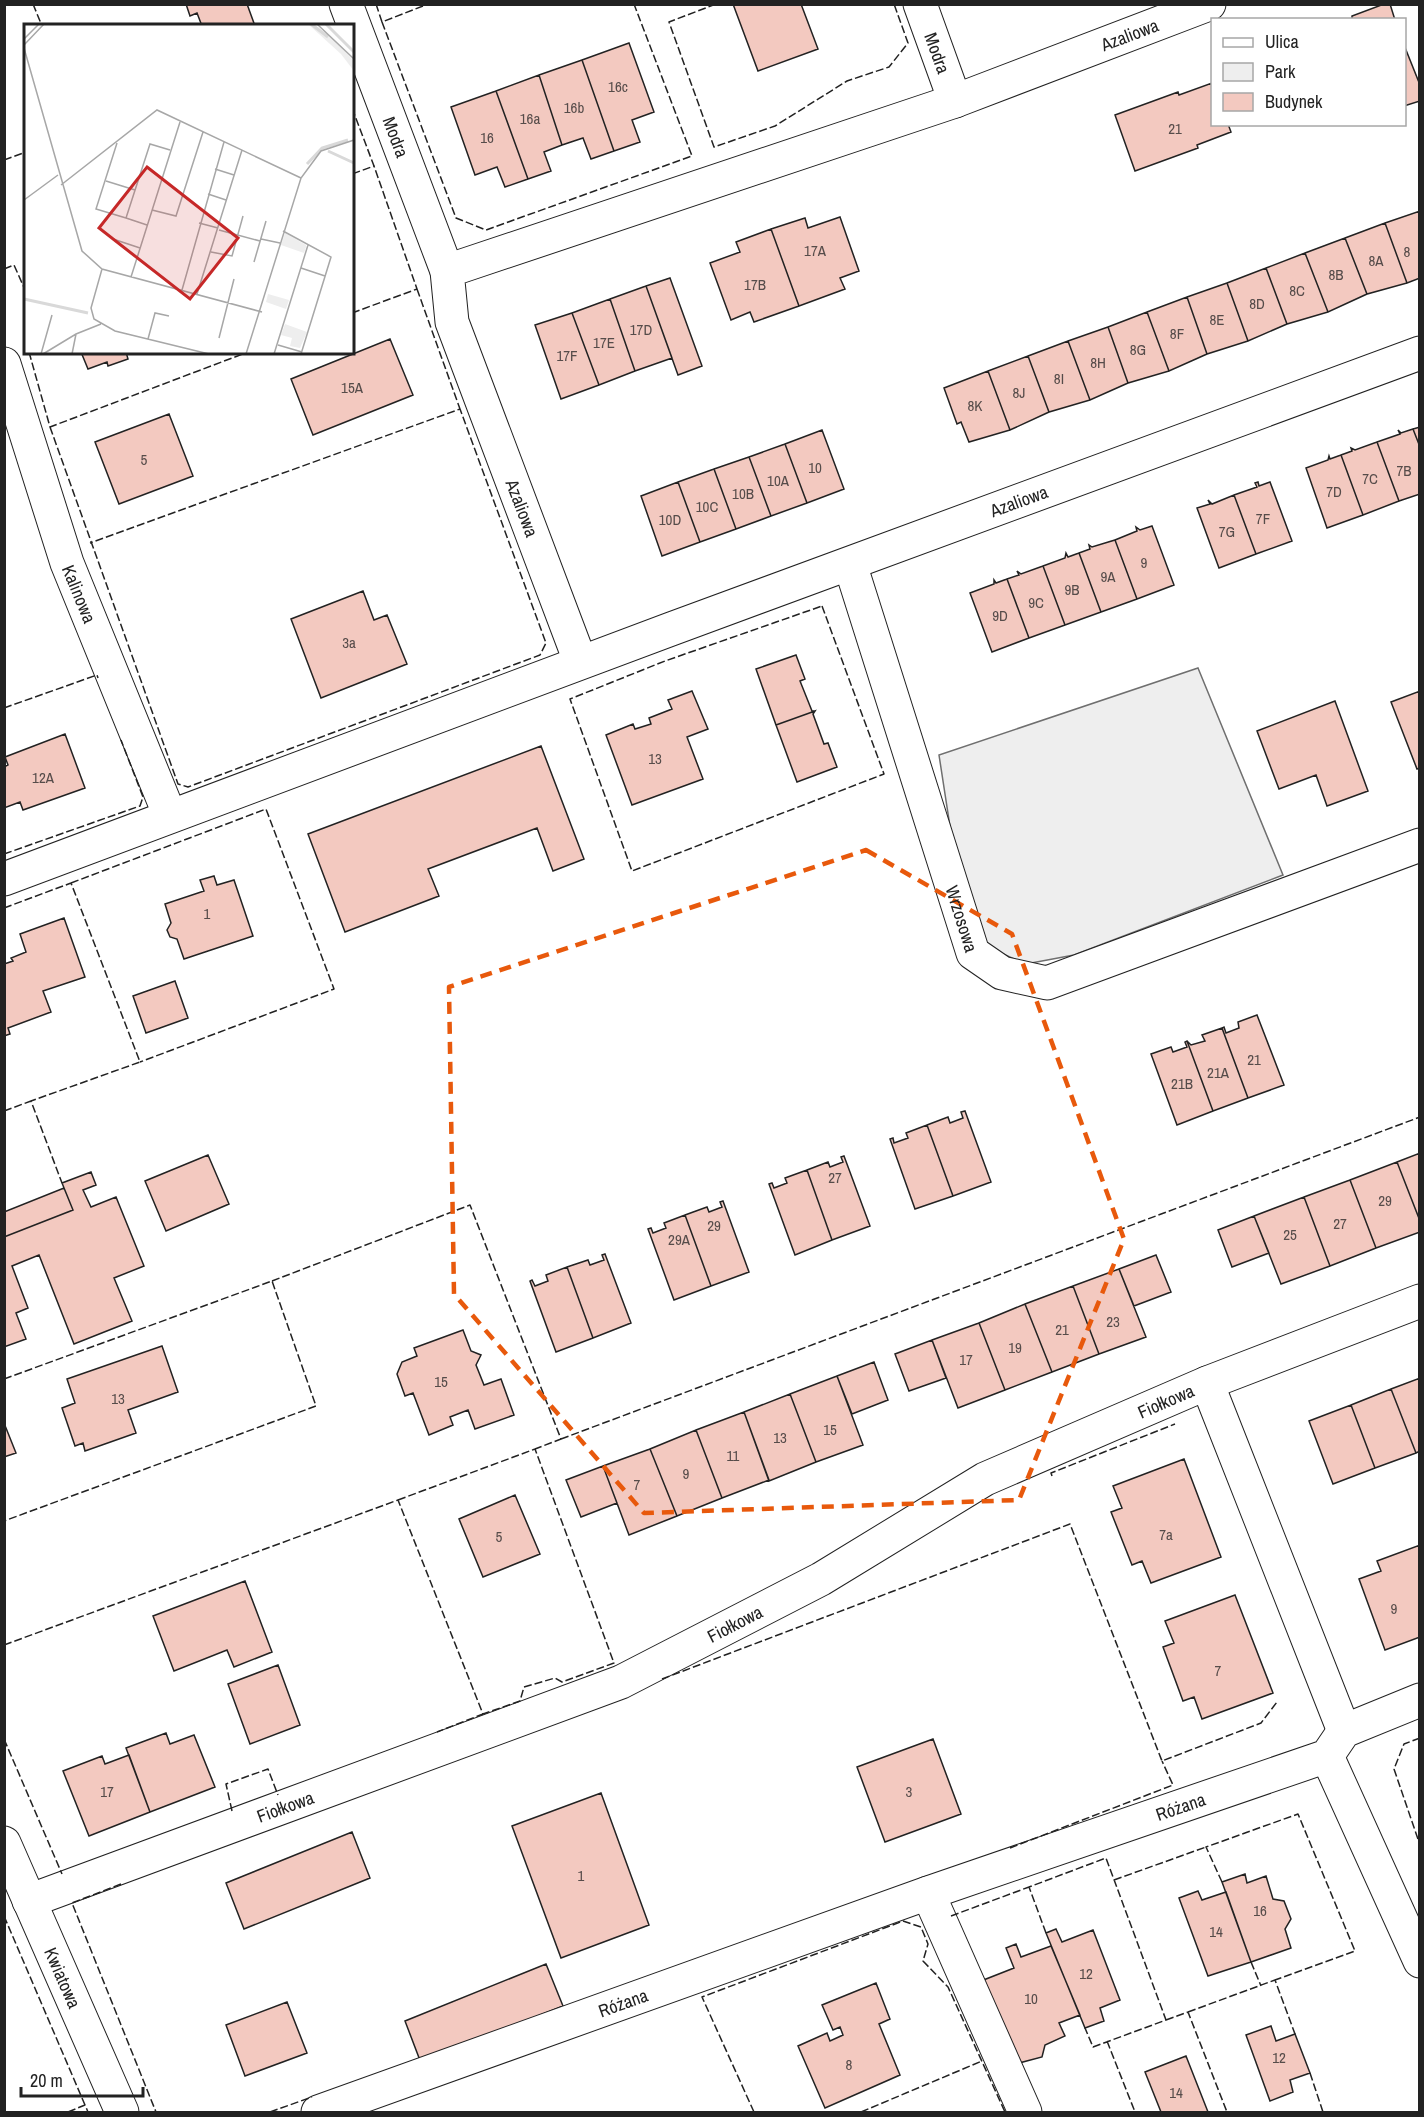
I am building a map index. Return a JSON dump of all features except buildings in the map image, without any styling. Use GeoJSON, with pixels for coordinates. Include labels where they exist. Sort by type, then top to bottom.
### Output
{"type":"FeatureCollection","features":[{"type":"Feature","properties":{"kind":"street","name":"Modra"},"geometry":{"type":"LineString","coordinates":[[346,4],[354,24]]}},
{"type":"Feature","properties":{"kind":"street","name":"Modra"},"geometry":{"type":"LineString","coordinates":[[920,4],[955,101]]}},
{"type":"Feature","properties":{"kind":"street","name":"Azaliowa"},"geometry":{"type":"LineString","coordinates":[[1209,4],[955,101],[447,271],[452,322],[580,661],[850,564],[1419,353]]}},
{"type":"Feature","properties":{"kind":"street","name":"Modra"},"geometry":{"type":"LineString","coordinates":[[354,25],[447,271]]}},
{"type":"Feature","properties":{"kind":"street","name":"Kalinowa"},"geometry":{"type":"LineString","coordinates":[[4,364],[68,562],[170,816]]}},
{"type":"Feature","properties":{"kind":"street","name":"Wrzosowa"},"geometry":{"type":"LineString","coordinates":[[850,564],[973,953],[1002,974],[1047,983],[1419,845]]}},
{"type":"Feature","properties":{"kind":"street"},"geometry":{"type":"LineString","coordinates":[[4,879],[580,661]]}},
{"type":"Feature","properties":{"kind":"street","name":"Fiołkowa"},"geometry":{"type":"LineString","coordinates":[[29,1901],[621,1682],[821,1580],[985,1479],[1206,1383],[1419,1301]]}},
{"type":"Feature","properties":{"kind":"street"},"geometry":{"type":"LineString","coordinates":[[1206,1383],[1336,1743],[1419,1961]]}},
{"type":"Feature","properties":{"kind":"street","name":"Różana"},"geometry":{"type":"LineString","coordinates":[[318,2112],[928,1893],[1336,1743],[1419,1700]]}},
{"type":"Feature","properties":{"kind":"street","name":"Kwiatowa"},"geometry":{"type":"LineString","coordinates":[[4,1843],[122,2112]]}},
{"type":"Feature","properties":{"kind":"street"},"geometry":{"type":"LineString","coordinates":[[928,1893],[1025,2112]]}},
{"type":"Feature","properties":{"kind":"highlighted area"},"geometry":{"type":"Polygon","coordinates":[[[866,850],[1012,934],[1124,1239],[1019,1500],[644,1513],[454,1294],[449,987],[866,850]]]}},
{"type":"Feature","properties":{"kind":"green space"},"geometry":{"type":"Polygon","coordinates":[[[1198,668],[1283,875],[1074,955],[1026,964],[985,946],[957,872],[939,755],[1198,668]]]}},
{"type":"Feature","properties":{"kind":"fence"},"geometry":{"type":"LineString","coordinates":[[33,4],[41,24]]}},
{"type":"Feature","properties":{"kind":"fence"},"geometry":{"type":"LineString","coordinates":[[376,4],[382,22],[428,4]]}},
{"type":"Feature","properties":{"kind":"fence"},"geometry":{"type":"LineString","coordinates":[[382,22],[456,218],[486,230],[692,156],[634,4]]}},
{"type":"Feature","properties":{"kind":"fence"},"geometry":{"type":"LineString","coordinates":[[716,4],[669,22],[714,147],[775,126],[847,81],[889,67],[908,43],[894,4]]}},
{"type":"Feature","properties":{"kind":"fence"},"geometry":{"type":"LineString","coordinates":[[354,113],[374,166],[354,173]]}},
{"type":"Feature","properties":{"kind":"fence"},"geometry":{"type":"LineString","coordinates":[[4,160],[24,153]]}},
{"type":"Feature","properties":{"kind":"fence"},"geometry":{"type":"LineString","coordinates":[[354,312],[417,289],[374,166]]}},
{"type":"Feature","properties":{"kind":"fence"},"geometry":{"type":"LineString","coordinates":[[4,269],[14,265],[24,288]]}},
{"type":"Feature","properties":{"kind":"fence"},"geometry":{"type":"LineString","coordinates":[[417,289],[460,409]]}},
{"type":"Feature","properties":{"kind":"fence"},"geometry":{"type":"LineString","coordinates":[[30,354],[50,427],[243,354]]}},
{"type":"Feature","properties":{"kind":"fence"},"geometry":{"type":"LineString","coordinates":[[50,427],[178,784],[188,787],[540,655],[546,643],[460,409],[90,543]]}},
{"type":"Feature","properties":{"kind":"fence"},"geometry":{"type":"LineString","coordinates":[[822,606],[884,774],[632,871],[570,699],[665,661],[822,606]]}},
{"type":"Feature","properties":{"kind":"fence"},"geometry":{"type":"LineString","coordinates":[[4,708],[97,675],[98,678]]}},
{"type":"Feature","properties":{"kind":"fence"},"geometry":{"type":"LineString","coordinates":[[4,854],[140,806],[143,797],[121,740]]}},
{"type":"Feature","properties":{"kind":"fence"},"geometry":{"type":"LineString","coordinates":[[71,883],[266,809],[334,989],[140,1062]]}},
{"type":"Feature","properties":{"kind":"fence"},"geometry":{"type":"LineString","coordinates":[[4,908],[71,883],[140,1062],[31,1101]]}},
{"type":"Feature","properties":{"kind":"fence"},"geometry":{"type":"LineString","coordinates":[[4,1111],[31,1101],[62,1183]]}},
{"type":"Feature","properties":{"kind":"fence"},"geometry":{"type":"LineString","coordinates":[[561,1439],[1420,1117]]}},
{"type":"Feature","properties":{"kind":"fence"},"geometry":{"type":"LineString","coordinates":[[272,1281],[470,1205],[561,1439],[535,1449]]}},
{"type":"Feature","properties":{"kind":"fence"},"geometry":{"type":"LineString","coordinates":[[4,1379],[272,1281],[316,1406],[4,1521]]}},
{"type":"Feature","properties":{"kind":"fence"},"geometry":{"type":"LineString","coordinates":[[1052,1476],[1051,1473],[1175,1424]]}},
{"type":"Feature","properties":{"kind":"fence"},"geometry":{"type":"LineString","coordinates":[[398,1500],[535,1449],[614,1663],[562,1682],[555,1678],[524,1687],[520,1701],[483,1714]]}},
{"type":"Feature","properties":{"kind":"fence"},"geometry":{"type":"LineString","coordinates":[[4,1645],[398,1500],[483,1714],[437,1732]]}},
{"type":"Feature","properties":{"kind":"fence"},"geometry":{"type":"LineString","coordinates":[[662,1679],[1070,1524],[1162,1761],[1261,1723],[1277,1702]]}},
{"type":"Feature","properties":{"kind":"fence"},"geometry":{"type":"LineString","coordinates":[[1420,1738],[1404,1744],[1394,1769],[1420,1845]]}},
{"type":"Feature","properties":{"kind":"fence"},"geometry":{"type":"LineString","coordinates":[[4,1739],[62,1874]]}},
{"type":"Feature","properties":{"kind":"fence"},"geometry":{"type":"LineString","coordinates":[[1010,1848],[1173,1785],[1162,1761]]}},
{"type":"Feature","properties":{"kind":"fence"},"geometry":{"type":"LineString","coordinates":[[232,1811],[226,1784],[268,1769],[278,1795]]}},
{"type":"Feature","properties":{"kind":"fence"},"geometry":{"type":"LineString","coordinates":[[1222,1882],[1206,1847],[1298,1814],[1355,1951],[1275,1980]]}},
{"type":"Feature","properties":{"kind":"fence"},"geometry":{"type":"LineString","coordinates":[[1114,1880],[1206,1847]]}},
{"type":"Feature","properties":{"kind":"fence"},"geometry":{"type":"LineString","coordinates":[[1046,1933],[1029,1887],[1106,1858],[1166,2020],[1093,2047],[1085,2028]]}},
{"type":"Feature","properties":{"kind":"fence"},"geometry":{"type":"LineString","coordinates":[[121,1884],[72,1903],[156,2112]]}},
{"type":"Feature","properties":{"kind":"fence"},"geometry":{"type":"LineString","coordinates":[[951,1916],[1029,1887]]}},
{"type":"Feature","properties":{"kind":"fence"},"geometry":{"type":"LineString","coordinates":[[4,1916],[85,2105]]}},
{"type":"Feature","properties":{"kind":"fence"},"geometry":{"type":"LineString","coordinates":[[754,2112],[702,1997],[903,1921],[921,1927],[928,1944],[923,1961],[948,1987],[1005,2112]]}},
{"type":"Feature","properties":{"kind":"fence"},"geometry":{"type":"LineString","coordinates":[[1251,1962],[1261,1986]]}},
{"type":"Feature","properties":{"kind":"fence"},"geometry":{"type":"LineString","coordinates":[[1188,2012],[1275,1980],[1295,2034]]}},
{"type":"Feature","properties":{"kind":"fence"},"geometry":{"type":"LineString","coordinates":[[1166,2020],[1188,2012],[1227,2112]]}},
{"type":"Feature","properties":{"kind":"fence"},"geometry":{"type":"LineString","coordinates":[[1107,2041],[1135,2112]]}},
{"type":"Feature","properties":{"kind":"fence"},"geometry":{"type":"LineString","coordinates":[[861,2112],[982,2061]]}},
{"type":"Feature","properties":{"kind":"fence"},"geometry":{"type":"LineString","coordinates":[[1310,2073],[1323,2112]]}},
{"type":"Feature","properties":{"kind":"fence"},"geometry":{"type":"LineString","coordinates":[[270,2112],[312,2097]]}},
{"type":"Feature","properties":{"kind":"fence"},"geometry":{"type":"LineString","coordinates":[[68,2112],[85,2105],[88,2112]]}}]}
